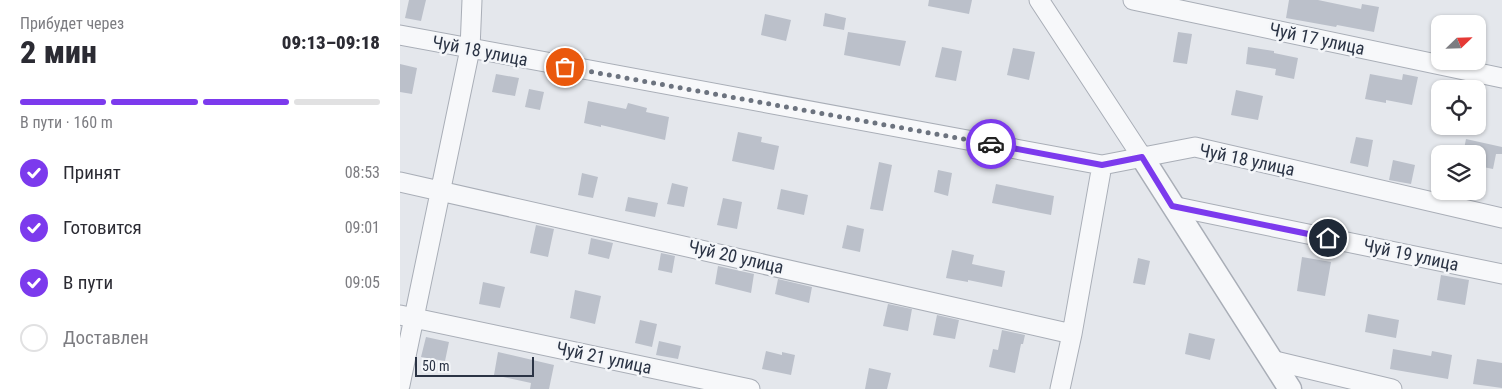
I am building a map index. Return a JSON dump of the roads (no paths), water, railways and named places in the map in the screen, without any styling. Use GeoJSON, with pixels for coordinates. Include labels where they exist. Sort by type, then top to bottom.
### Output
{"type":"FeatureCollection","features":[{"type":"Feature","properties":{"kind":"street"},"geometry":{"type":"LineString","coordinates":[[400,385],[407,317],[441,190],[470,49],[472,0]]}},
{"type":"Feature","properties":{"kind":"street"},"geometry":{"type":"LineString","coordinates":[[1039,0],[1290,389]]}},
{"type":"Feature","properties":{"kind":"street","name":"Чуй 17 улица"},"geometry":{"type":"LineString","coordinates":[[1133,0],[1502,78]]}},
{"type":"Feature","properties":{"kind":"street","name":"Чуй 18 улица"},"geometry":{"type":"LineString","coordinates":[[400,36],[1102,165],[1195,147],[1502,218]]}},
{"type":"Feature","properties":{"kind":"street"},"geometry":{"type":"LineString","coordinates":[[1060,389],[1072,334],[1102,165]]}},
{"type":"Feature","properties":{"kind":"street","name":"Чуй 20 улица"},"geometry":{"type":"LineString","coordinates":[[400,182],[1072,334]]}},
{"type":"Feature","properties":{"kind":"street","name":"Чуй 19 улица"},"geometry":{"type":"LineString","coordinates":[[1172,206],[1502,274]]}},
{"type":"Feature","properties":{"kind":"street","name":"Чуй 21 улица"},"geometry":{"type":"LineString","coordinates":[[407,317],[750,389]]}},
{"type":"Feature","properties":{"kind":"street"},"geometry":{"type":"LineString","coordinates":[[1271,360],[1392,389]]}}]}
